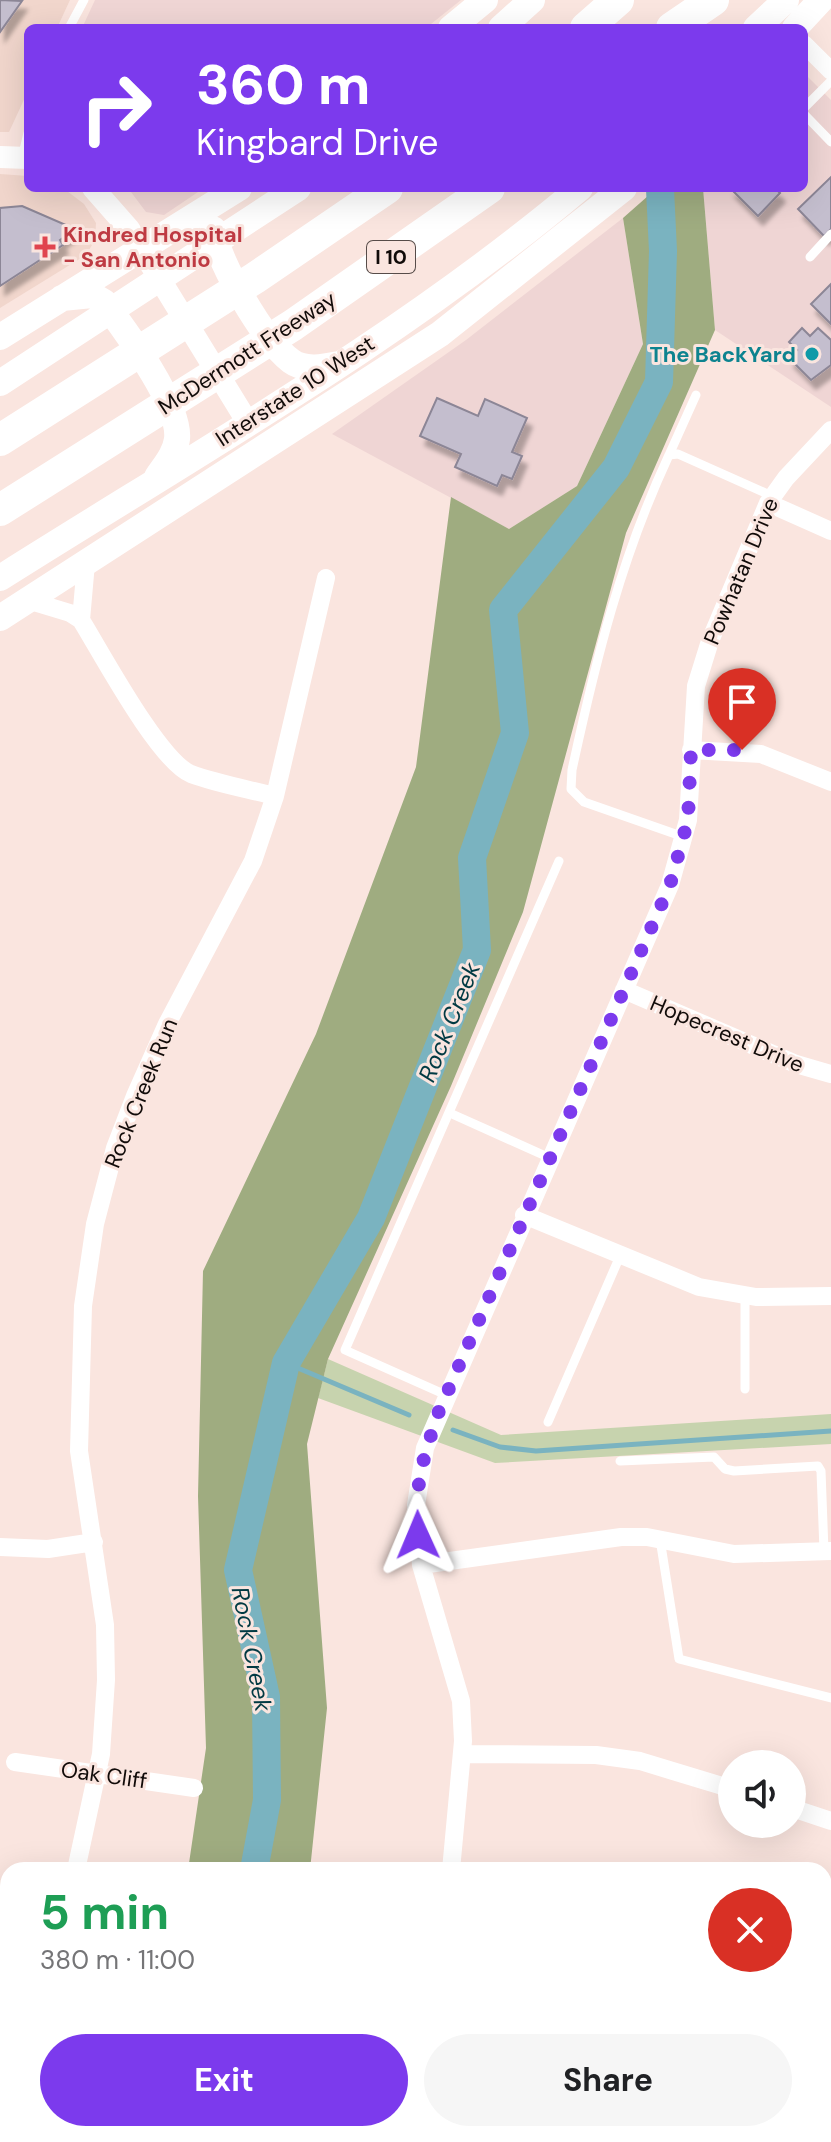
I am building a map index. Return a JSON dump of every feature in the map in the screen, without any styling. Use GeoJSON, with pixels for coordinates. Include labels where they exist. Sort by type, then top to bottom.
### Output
{"type":"FeatureCollection","features":[{"type":"Feature","properties":{"kind":"highway"},"geometry":{"type":"LineString","coordinates":[[591,24],[618,0]]}},
{"type":"Feature","properties":{"kind":"highway"},"geometry":{"type":"LineString","coordinates":[[675,24],[699,0]]}},
{"type":"Feature","properties":{"kind":"highway"},"geometry":{"type":"LineString","coordinates":[[677,24],[713,0]]}},
{"type":"Feature","properties":{"kind":"highway","name":"I 10"},"geometry":{"type":"LineString","coordinates":[[0,440],[255,278],[381,192]]}},
{"type":"Feature","properties":{"kind":"highway","name":"McDermott Freeway"},"geometry":{"type":"LineString","coordinates":[[0,510],[293,325],[483,192]]}},
{"type":"Feature","properties":{"kind":"main road"},"geometry":{"type":"LineString","coordinates":[[456,24],[485,0]]}},
{"type":"Feature","properties":{"kind":"main road"},"geometry":{"type":"LineString","coordinates":[[505,24],[532,0]]}},
{"type":"Feature","properties":{"kind":"main road"},"geometry":{"type":"LineString","coordinates":[[760,24],[786,0]]}},
{"type":"Feature","properties":{"kind":"main road"},"geometry":{"type":"LineString","coordinates":[[799,24],[821,0]]}},
{"type":"Feature","properties":{"kind":"main road"},"geometry":{"type":"LineString","coordinates":[[0,337],[62,298],[148,259],[233,192]]}},
{"type":"Feature","properties":{"kind":"main road"},"geometry":{"type":"LineString","coordinates":[[234,192],[218,209],[212,224],[219,258],[261,324],[290,360],[312,367],[339,364]]}},
{"type":"Feature","properties":{"kind":"main road"},"geometry":{"type":"LineString","coordinates":[[0,383],[292,192]]}},
{"type":"Feature","properties":{"kind":"main road","name":"Interstate 10 West"},"geometry":{"type":"LineString","coordinates":[[0,578],[154,480],[242,412],[339,364],[469,275],[575,192]]}},
{"type":"Feature","properties":{"kind":"main road"},"geometry":{"type":"LineString","coordinates":[[0,618],[440,334],[619,192]]}},
{"type":"Feature","properties":{"kind":"main road"},"geometry":{"type":"LineString","coordinates":[[62,298],[92,295],[104,302],[156,380],[177,436],[174,451],[154,480]]}},
{"type":"Feature","properties":{"kind":"street"},"geometry":{"type":"LineString","coordinates":[[808,48],[831,71]]}},
{"type":"Feature","properties":{"kind":"street"},"geometry":{"type":"LineString","coordinates":[[97,192],[113,207],[148,259],[242,412]]}},
{"type":"Feature","properties":{"kind":"street","name":"Powhatan Drive"},"geometry":{"type":"LineString","coordinates":[[452,1862],[463,1754],[461,1701],[421,1565],[416,1505],[425,1448],[670,885],[684,837],[691,787],[696,686],[700,671],[770,500],[831,430]]}},
{"type":"Feature","properties":{"kind":"street"},"geometry":{"type":"LineString","coordinates":[[770,500],[831,531]]}},
{"type":"Feature","properties":{"kind":"street"},"geometry":{"type":"LineString","coordinates":[[81,620],[86,563]]}},
{"type":"Feature","properties":{"kind":"street","name":"Rock Creek Run"},"geometry":{"type":"LineString","coordinates":[[78,1862],[98,1774],[106,1680],[105,1625],[79,1451],[83,1306],[95,1224],[115,1148],[135,1096],[167,1024],[253,861],[275,796],[326,578]]}},
{"type":"Feature","properties":{"kind":"street"},"geometry":{"type":"LineString","coordinates":[[27,600],[70,613],[81,620],[160,745],[177,765],[190,774],[275,796]]}},
{"type":"Feature","properties":{"kind":"street"},"geometry":{"type":"LineString","coordinates":[[691,750],[761,754],[831,782]]}},
{"type":"Feature","properties":{"kind":"street","name":"Hopecrest Drive"},"geometry":{"type":"LineString","coordinates":[[624,990],[796,1064],[831,1074]]}},
{"type":"Feature","properties":{"kind":"street"},"geometry":{"type":"LineString","coordinates":[[524,1215],[699,1287],[745,1296],[831,1296]]}},
{"type":"Feature","properties":{"kind":"street"},"geometry":{"type":"LineString","coordinates":[[421,1565],[621,1537],[660,1539],[734,1554],[827,1551]]}},
{"type":"Feature","properties":{"kind":"street"},"geometry":{"type":"LineString","coordinates":[[0,1547],[48,1549],[94,1542]]}},
{"type":"Feature","properties":{"kind":"street"},"geometry":{"type":"LineString","coordinates":[[463,1754],[596,1755],[640,1761],[718,1785]]}},
{"type":"Feature","properties":{"kind":"street","name":"Oak Cliff"},"geometry":{"type":"LineString","coordinates":[[15,1762],[194,1788]]}},
{"type":"Feature","properties":{"kind":"street"},"geometry":{"type":"LineString","coordinates":[[806,1813],[831,1821]]}},
{"type":"Feature","properties":{"kind":"lane"},"geometry":{"type":"LineString","coordinates":[[71,24],[84,0]]}},
{"type":"Feature","properties":{"kind":"lane"},"geometry":{"type":"LineString","coordinates":[[808,104],[831,81]]}},
{"type":"Feature","properties":{"kind":"lane"},"geometry":{"type":"LineString","coordinates":[[808,118],[831,142]]}},
{"type":"Feature","properties":{"kind":"lane"},"geometry":{"type":"LineString","coordinates":[[810,257],[831,234]]}},
{"type":"Feature","properties":{"kind":"lane"},"geometry":{"type":"LineString","coordinates":[[684,837],[584,802],[571,789],[572,770],[599,647],[632,536],[696,395]]}},
{"type":"Feature","properties":{"kind":"lane"},"geometry":{"type":"LineString","coordinates":[[669,455],[678,454],[770,500]]}},
{"type":"Feature","properties":{"kind":"lane"},"geometry":{"type":"LineString","coordinates":[[446,1395],[345,1350],[452,1114],[559,861]]}},
{"type":"Feature","properties":{"kind":"lane"},"geometry":{"type":"LineString","coordinates":[[452,1114],[550,1158]]}},
{"type":"Feature","properties":{"kind":"lane"},"geometry":{"type":"LineString","coordinates":[[548,1422],[620,1256]]}},
{"type":"Feature","properties":{"kind":"lane"},"geometry":{"type":"LineString","coordinates":[[745,1296],[745,1389]]}},
{"type":"Feature","properties":{"kind":"lane"},"geometry":{"type":"LineString","coordinates":[[620,1461],[714,1457],[725,1469],[734,1471],[818,1466],[826,1470],[827,1551]]}},
{"type":"Feature","properties":{"kind":"lane"},"geometry":{"type":"LineString","coordinates":[[660,1539],[679,1659],[831,1698]]}},
{"type":"Feature","properties":{"kind":"shaded area"},"geometry":{"type":"Polygon","coordinates":[[[0,0],[70,0],[59,24],[24,24],[24,100],[9,132],[0,132],[0,0]]]}},
{"type":"Feature","properties":{"kind":"shaded area"},"geometry":{"type":"Polygon","coordinates":[[[95,0],[461,0],[431,24],[84,24],[95,0]]]}},
{"type":"Feature","properties":{"kind":"shaded area"},"geometry":{"type":"Polygon","coordinates":[[[808,77],[831,100],[831,407],[715,330],[703,192],[808,192],[808,77]]]}},
{"type":"Feature","properties":{"kind":"shaded area","name":"Kindred Hospital - San Antonio"},"geometry":{"type":"Polygon","coordinates":[[[0,174],[24,176],[24,192],[68,192],[84,204],[96,223],[95,240],[86,255],[0,308],[0,174]]]}},
{"type":"Feature","properties":{"kind":"shaded area"},"geometry":{"type":"Polygon","coordinates":[[[131,192],[198,192],[164,215],[146,212],[131,192]]]}},
{"type":"Feature","properties":{"kind":"shaded area"},"geometry":{"type":"Polygon","coordinates":[[[623,218],[643,344],[577,486],[509,529],[332,434],[466,340],[623,218]]]}},
{"type":"Feature","properties":{"kind":"green space"},"geometry":{"type":"Polygon","coordinates":[[[652,192],[703,192],[715,330],[626,533],[523,912],[451,1086],[328,1359],[307,1444],[327,1708],[311,1862],[189,1862],[206,1748],[198,1496],[203,1271],[316,1034],[416,767],[451,497],[509,529],[577,486],[643,344],[623,218],[652,192]]]}},
{"type":"Feature","properties":{"kind":"green space"},"geometry":{"type":"Polygon","coordinates":[[[328,1359],[501,1435],[831,1414],[831,1444],[495,1463],[318,1398],[328,1359]]]}},
{"type":"Feature","properties":{"kind":"building"},"geometry":{"type":"Polygon","coordinates":[[[0,0],[22,1],[0,32],[0,0]]]}},
{"type":"Feature","properties":{"kind":"building"},"geometry":{"type":"Polygon","coordinates":[[[831,177],[831,229],[824,236],[798,209],[831,177]]]}},
{"type":"Feature","properties":{"kind":"building"},"geometry":{"type":"Polygon","coordinates":[[[734,192],[780,193],[758,216],[734,192]]]}},
{"type":"Feature","properties":{"kind":"building"},"geometry":{"type":"Polygon","coordinates":[[[22,206],[75,229],[60,240],[63,245],[0,286],[0,208],[22,206]]]}},
{"type":"Feature","properties":{"kind":"building"},"geometry":{"type":"Polygon","coordinates":[[[831,284],[831,324],[811,304],[831,284]]]}},
{"type":"Feature","properties":{"kind":"building","name":"The BackYard"},"geometry":{"type":"Polygon","coordinates":[[[802,328],[810,336],[818,328],[831,340],[831,365],[811,380],[789,358],[797,350],[789,342],[802,328]]]}},
{"type":"Feature","properties":{"kind":"building"},"geometry":{"type":"Polygon","coordinates":[[[437,398],[478,416],[485,399],[527,418],[512,452],[522,456],[512,479],[502,475],[497,486],[455,467],[461,454],[420,436],[437,398]]]}},
{"type":"Feature","properties":{"kind":"waterway","name":"Rock Creek"},"geometry":{"type":"LineString","coordinates":[[255,1862],[267,1800],[266,1697],[238,1570],[286,1363],[371,1218],[477,950],[472,858],[515,733],[503,610],[616,468],[659,382],[663,251],[660,192]]}},
{"type":"Feature","properties":{"kind":"waterway"},"geometry":{"type":"LineString","coordinates":[[286,1363],[409,1415]]}},
{"type":"Feature","properties":{"kind":"waterway"},"geometry":{"type":"LineString","coordinates":[[453,1430],[500,1447],[536,1451],[831,1431]]}},
{"type":"Feature","properties":{"kind":"place","name":"Kindred Hospital - San Antonio"},"geometry":{"type":"Point","coordinates":[45,247]}},
{"type":"Feature","properties":{"kind":"place","name":"The BackYard"},"geometry":{"type":"Point","coordinates":[812,354]}},
{"type":"Feature","properties":{"kind":"route"},"geometry":{"type":"LineString","coordinates":[[418,1535],[416,1505],[419,1476],[436,1418],[670,885],[688,820],[691,750],[742,750]]}}]}
